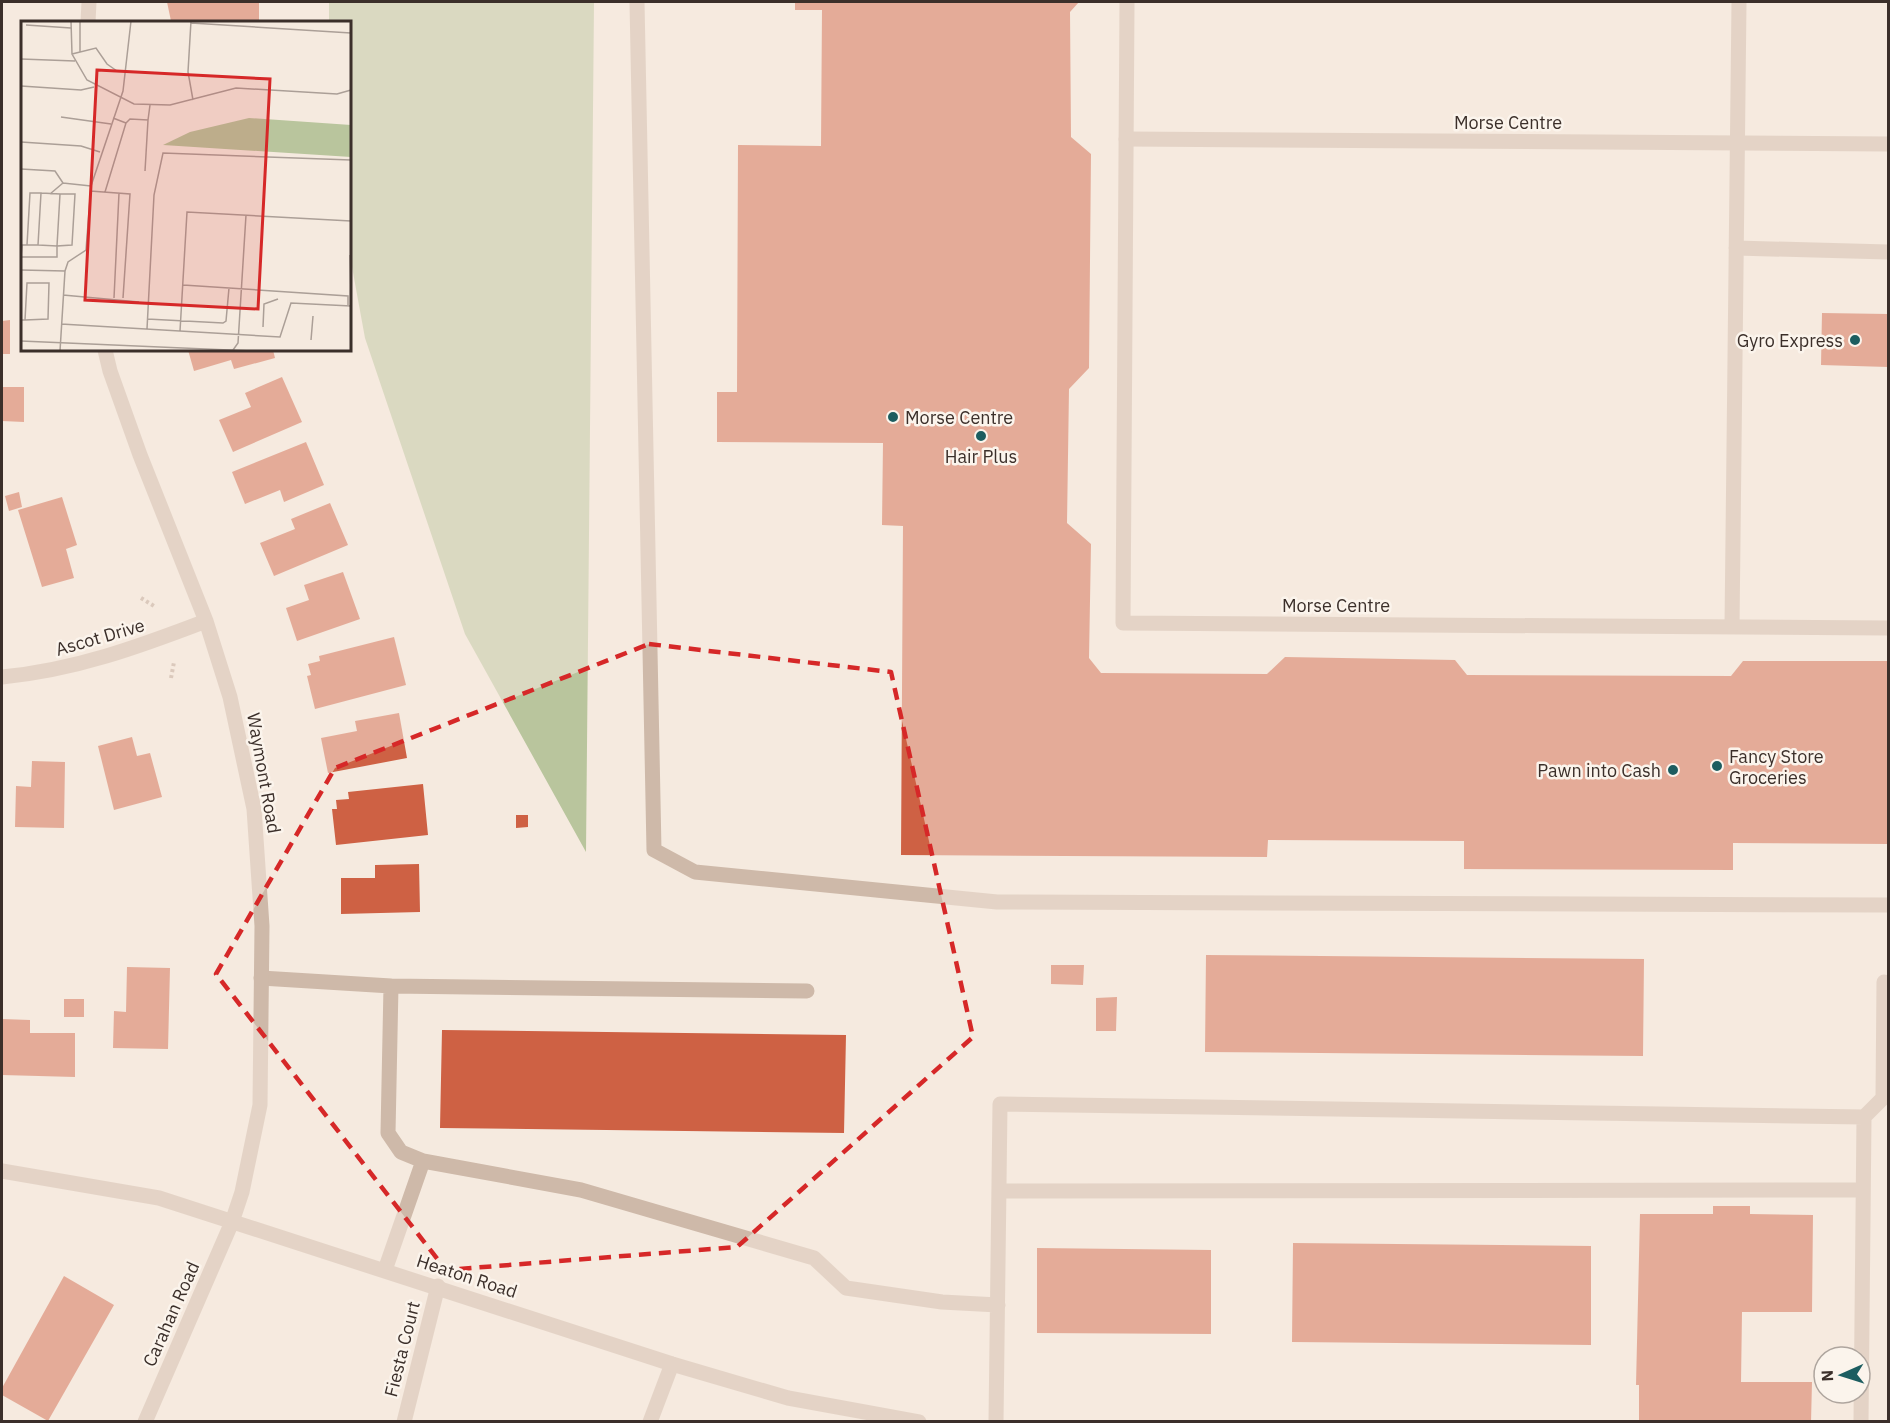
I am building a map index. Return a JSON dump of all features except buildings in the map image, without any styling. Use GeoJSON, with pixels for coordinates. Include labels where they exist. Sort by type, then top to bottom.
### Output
{"type":"FeatureCollection","features":[{"type":"Feature","properties":{"kind":"street"},"geometry":{"type":"LineString","coordinates":[[88,2],[88,21]]}},
{"type":"Feature","properties":{"kind":"street"},"geometry":{"type":"LineString","coordinates":[[637,2],[654,850],[695,872],[997,902],[1888,905]]}},
{"type":"Feature","properties":{"kind":"street","name":"Morse Centre"},"geometry":{"type":"LineString","coordinates":[[1127,2],[1123,623],[1888,628]]}},
{"type":"Feature","properties":{"kind":"street"},"geometry":{"type":"LineString","coordinates":[[1732,627],[1739,2]]}},
{"type":"Feature","properties":{"kind":"street","name":"Morse Centre"},"geometry":{"type":"LineString","coordinates":[[1126,139],[1888,144]]}},
{"type":"Feature","properties":{"kind":"street"},"geometry":{"type":"LineString","coordinates":[[1736,248],[1888,252]]}},
{"type":"Feature","properties":{"kind":"street","name":"Waymont Road"},"geometry":{"type":"LineString","coordinates":[[105,351],[110,371],[140,455],[206,621],[230,697],[254,809],[262,926],[260,1105],[242,1192],[232,1221]]}},
{"type":"Feature","properties":{"kind":"street","name":"Ascot Drive"},"geometry":{"type":"LineString","coordinates":[[2,677],[45,673],[127,652],[206,621]]}},
{"type":"Feature","properties":{"kind":"street"},"geometry":{"type":"LineString","coordinates":[[261,978],[391,986],[807,991]]}},
{"type":"Feature","properties":{"kind":"street"},"geometry":{"type":"LineString","coordinates":[[996,1422],[1000,1104],[1864,1116],[1883,1098],[1884,982]]}},
{"type":"Feature","properties":{"kind":"street"},"geometry":{"type":"LineString","coordinates":[[391,986],[388,1133],[401,1152],[423,1161],[581,1190],[814,1258],[846,1288],[942,1302],[998,1305]]}},
{"type":"Feature","properties":{"kind":"street"},"geometry":{"type":"LineString","coordinates":[[1861,1422],[1864,1116]]}},
{"type":"Feature","properties":{"kind":"street"},"geometry":{"type":"LineString","coordinates":[[385,1270],[423,1161]]}},
{"type":"Feature","properties":{"kind":"street","name":"Heaton Road"},"geometry":{"type":"LineString","coordinates":[[2,1171],[159,1198],[438,1286],[672,1364],[788,1398],[919,1422]]}},
{"type":"Feature","properties":{"kind":"street"},"geometry":{"type":"LineString","coordinates":[[999,1191],[1863,1190]]}},
{"type":"Feature","properties":{"kind":"street","name":"Carahan Road"},"geometry":{"type":"LineString","coordinates":[[145,1422],[232,1221]]}},
{"type":"Feature","properties":{"kind":"street","name":"Fiesta Court"},"geometry":{"type":"LineString","coordinates":[[404,1422],[438,1286]]}},
{"type":"Feature","properties":{"kind":"street"},"geometry":{"type":"LineString","coordinates":[[650,1422],[672,1364]]}},
{"type":"Feature","properties":{"kind":"path"},"geometry":{"type":"LineString","coordinates":[[141,598],[154,606]]}},
{"type":"Feature","properties":{"kind":"path"},"geometry":{"type":"LineString","coordinates":[[171,678],[174,662]]}},
{"type":"Feature","properties":{"kind":"highlighted area"},"geometry":{"type":"Polygon","coordinates":[[[649,644],[891,672],[973,1037],[737,1247],[446,1270],[216,974],[335,768],[649,644]]]}},
{"type":"Feature","properties":{"kind":"green space"},"geometry":{"type":"Polygon","coordinates":[[[329,2],[594,2],[586,852],[465,634],[365,338],[351,261],[351,21],[329,21],[329,2]]]}},
{"type":"Feature","properties":{"kind":"place","name":"Gyro Express"},"geometry":{"type":"Point","coordinates":[1855,340]}},
{"type":"Feature","properties":{"kind":"place","name":"Morse Centre"},"geometry":{"type":"Point","coordinates":[893,417]}},
{"type":"Feature","properties":{"kind":"place","name":"Hair Plus"},"geometry":{"type":"Point","coordinates":[981,436]}},
{"type":"Feature","properties":{"kind":"place","name":"Fancy Store Groceries"},"geometry":{"type":"Point","coordinates":[1717,766]}},
{"type":"Feature","properties":{"kind":"place","name":"Pawn into Cash"},"geometry":{"type":"Point","coordinates":[1673,770]}}]}
